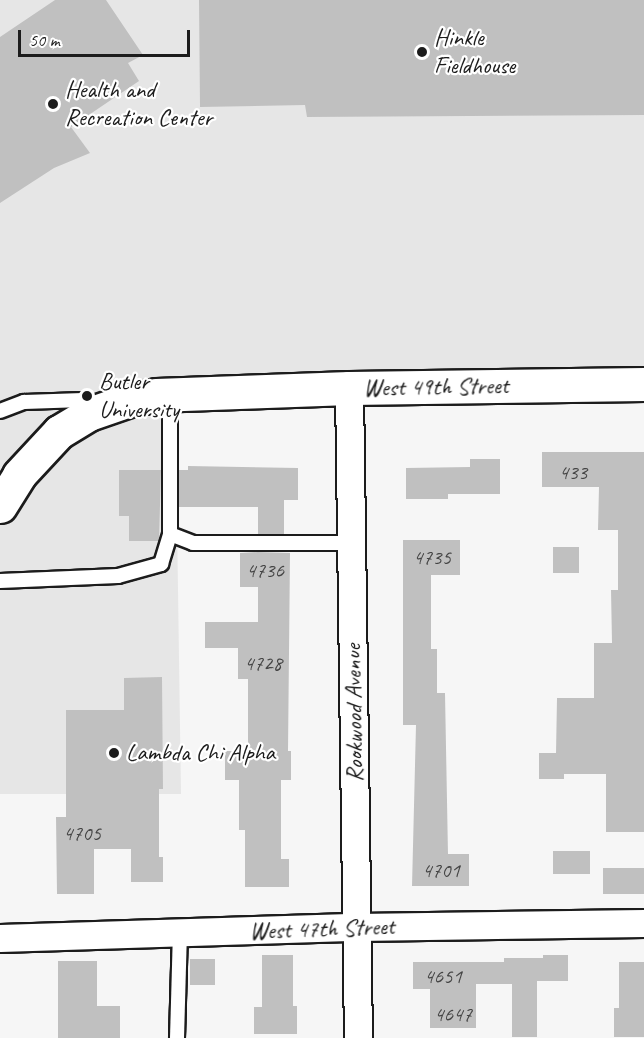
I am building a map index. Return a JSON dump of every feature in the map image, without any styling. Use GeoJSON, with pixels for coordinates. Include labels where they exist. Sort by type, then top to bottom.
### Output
{"type":"FeatureCollection","features":[{"type":"Feature","properties":{"kind":"street","name":"West 49th Street"},"geometry":{"type":"LineString","coordinates":[[130,391],[191,378],[229,392]]}},
{"type":"Feature","properties":{"kind":"street","name":"West 49th Street"},"geometry":{"type":"LineString","coordinates":[[130,391],[170,394],[349,388],[644,384]]}},
{"type":"Feature","properties":{"kind":"street","name":"Rookwood Avenue"},"geometry":{"type":"LineString","coordinates":[[349,388],[358,1038]]}},
{"type":"Feature","properties":{"kind":"street"},"geometry":{"type":"LineString","coordinates":[[0,472],[8,460],[49,423],[83,400],[130,391]]}},
{"type":"Feature","properties":{"kind":"street"},"geometry":{"type":"LineString","coordinates":[[0,506],[19,475],[59,432],[130,391]]}},
{"type":"Feature","properties":{"kind":"street","name":"West 47th Street"},"geometry":{"type":"LineString","coordinates":[[0,938],[357,927],[644,923]]}},
{"type":"Feature","properties":{"kind":"lane"},"geometry":{"type":"LineString","coordinates":[[0,581],[118,576],[161,564],[170,534],[170,394]]}},
{"type":"Feature","properties":{"kind":"lane"},"geometry":{"type":"LineString","coordinates":[[0,411],[24,402],[83,400]]}},
{"type":"Feature","properties":{"kind":"lane"},"geometry":{"type":"LineString","coordinates":[[170,534],[193,543],[352,543]]}},
{"type":"Feature","properties":{"kind":"lane"},"geometry":{"type":"LineString","coordinates":[[177,1038],[180,933]]}},
{"type":"Feature","properties":{"kind":"shaded area","name":"Butler University"},"geometry":{"type":"Polygon","coordinates":[[[0,0],[644,0],[644,376],[175,384],[181,794],[0,794],[0,0]]]}},
{"type":"Feature","properties":{"kind":"building","name":"Health and Recreation Center"},"geometry":{"type":"Polygon","coordinates":[[[55,0],[106,0],[143,55],[128,63],[139,81],[71,127],[90,153],[54,168],[0,203],[0,37],[55,0]]]}},
{"type":"Feature","properties":{"kind":"building","name":"Hinkle Fieldhouse"},"geometry":{"type":"Polygon","coordinates":[[[199,0],[644,0],[644,115],[307,117],[305,105],[200,107],[199,0]]]}},
{"type":"Feature","properties":{"kind":"building"},"geometry":{"type":"Polygon","coordinates":[[[542,452],[644,452],[644,832],[606,832],[606,774],[564,774],[564,779],[539,779],[539,753],[556,753],[557,698],[594,698],[594,643],[612,643],[611,590],[618,590],[618,530],[598,530],[599,487],[542,487],[542,452]]]}},
{"type":"Feature","properties":{"kind":"building"},"geometry":{"type":"Polygon","coordinates":[[[470,459],[500,459],[500,494],[448,494],[448,499],[406,499],[406,468],[470,467],[470,459]]]}},
{"type":"Feature","properties":{"kind":"building"},"geometry":{"type":"Polygon","coordinates":[[[188,466],[298,468],[298,500],[284,500],[284,534],[258,534],[258,507],[179,507],[179,470],[188,470],[188,466]]]}},
{"type":"Feature","properties":{"kind":"building"},"geometry":{"type":"Polygon","coordinates":[[[119,470],[161,470],[159,541],[129,541],[129,516],[119,516],[119,470]]]}},
{"type":"Feature","properties":{"kind":"building"},"geometry":{"type":"Polygon","coordinates":[[[403,540],[460,540],[460,575],[431,575],[431,649],[437,649],[437,693],[445,693],[448,854],[469,854],[469,886],[412,886],[416,725],[403,725],[403,540]]]}},
{"type":"Feature","properties":{"kind":"building"},"geometry":{"type":"Polygon","coordinates":[[[553,547],[579,547],[579,573],[553,573],[553,547]]]}},
{"type":"Feature","properties":{"kind":"building"},"geometry":{"type":"Polygon","coordinates":[[[240,553],[290,553],[288,751],[291,751],[291,780],[281,780],[281,859],[289,859],[289,887],[245,887],[245,830],[239,830],[239,780],[225,780],[225,751],[248,751],[248,679],[238,679],[238,648],[205,648],[205,622],[258,622],[258,587],[240,587],[240,553]]]}},
{"type":"Feature","properties":{"kind":"building"},"geometry":{"type":"Polygon","coordinates":[[[162,677],[163,789],[159,789],[159,857],[163,857],[163,882],[131,882],[131,849],[94,849],[94,894],[57,894],[56,817],[66,817],[66,710],[124,710],[124,678],[162,677]]]}},
{"type":"Feature","properties":{"kind":"building"},"geometry":{"type":"Polygon","coordinates":[[[553,851],[590,851],[590,874],[553,874],[553,851]]]}},
{"type":"Feature","properties":{"kind":"building"},"geometry":{"type":"Polygon","coordinates":[[[603,868],[644,868],[644,894],[603,894],[603,868]]]}},
{"type":"Feature","properties":{"kind":"building"},"geometry":{"type":"Polygon","coordinates":[[[262,955],[293,955],[293,1006],[297,1006],[297,1034],[254,1034],[254,1007],[262,1007],[262,955]]]}},
{"type":"Feature","properties":{"kind":"building"},"geometry":{"type":"Polygon","coordinates":[[[543,955],[568,955],[568,981],[537,981],[537,1037],[512,1037],[512,984],[476,984],[476,1028],[430,1028],[430,989],[413,989],[413,962],[504,962],[504,958],[543,958],[543,955]]]}},
{"type":"Feature","properties":{"kind":"building"},"geometry":{"type":"Polygon","coordinates":[[[190,959],[215,959],[215,985],[190,985],[190,959]]]}},
{"type":"Feature","properties":{"kind":"building"},"geometry":{"type":"Polygon","coordinates":[[[58,961],[97,961],[97,1006],[120,1006],[120,1038],[58,1038],[58,961]]]}},
{"type":"Feature","properties":{"kind":"building"},"geometry":{"type":"Polygon","coordinates":[[[619,962],[644,962],[644,1037],[614,1037],[614,1008],[619,1008],[619,962]]]}},
{"type":"Feature","properties":{"kind":"place","name":"Hinkle Fieldhouse"},"geometry":{"type":"Point","coordinates":[422,52]}},
{"type":"Feature","properties":{"kind":"place","name":"Health and Recreation Center"},"geometry":{"type":"Point","coordinates":[53,104]}},
{"type":"Feature","properties":{"kind":"place","name":"Butler University"},"geometry":{"type":"Point","coordinates":[87,396]}},
{"type":"Feature","properties":{"kind":"place","name":"Lambda Chi Alpha"},"geometry":{"type":"Point","coordinates":[114,753]}}]}
